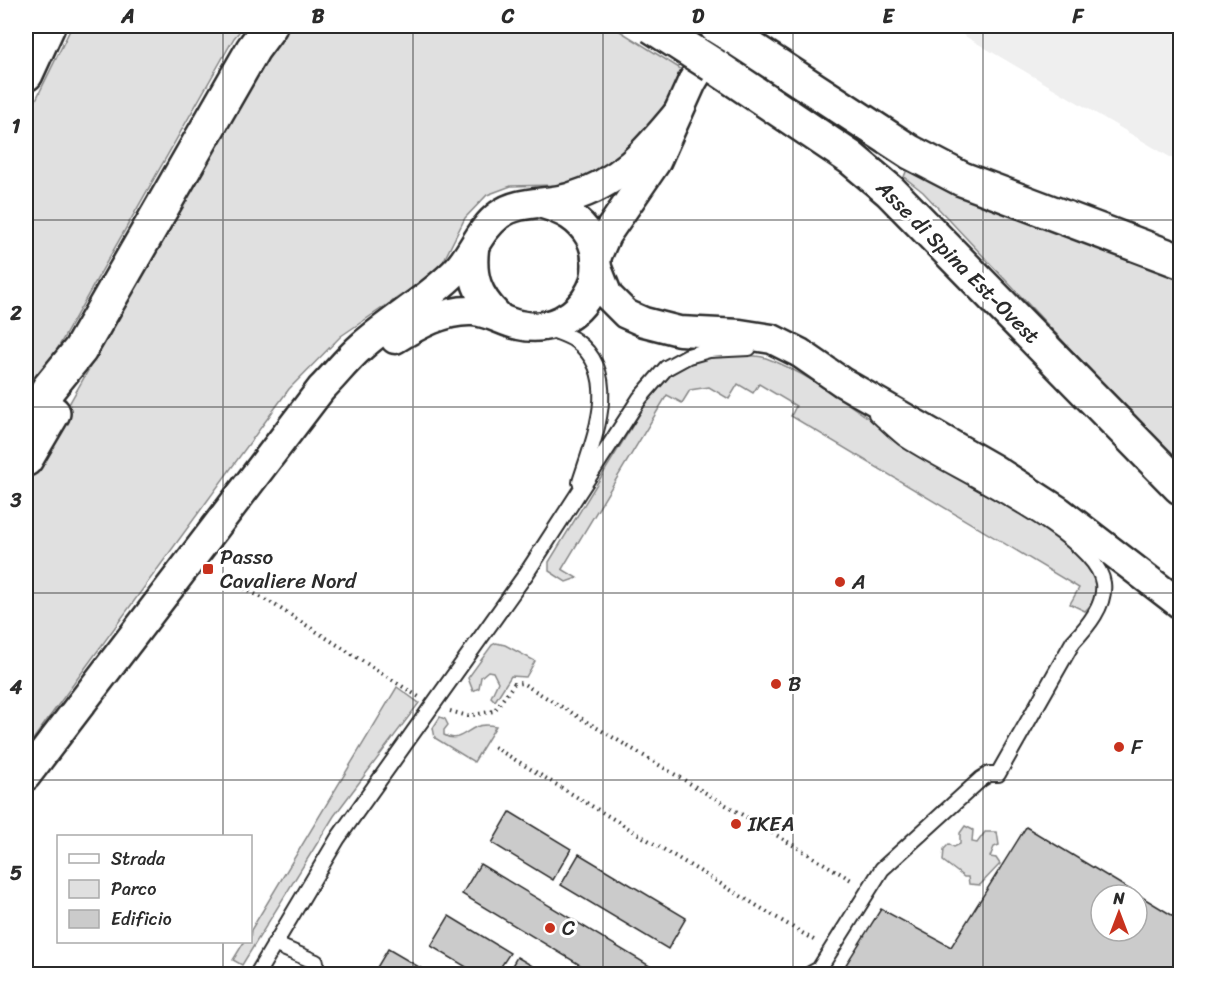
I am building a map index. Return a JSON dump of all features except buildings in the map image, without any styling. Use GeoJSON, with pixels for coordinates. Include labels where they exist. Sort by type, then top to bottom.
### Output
{"type":"FeatureCollection","features":[{"type":"Feature","properties":{"kind":"main road"},"geometry":{"type":"LineString","coordinates":[[26,74],[48,26]]}},
{"type":"Feature","properties":{"kind":"main road"},"geometry":{"type":"LineString","coordinates":[[26,428],[49,388],[80,350],[253,49],[270,26]]}},
{"type":"Feature","properties":{"kind":"main road","name":"Asse di Spina Est-Ovest"},"geometry":{"type":"LineString","coordinates":[[652,26],[851,158],[890,191],[1180,487]]}},
{"type":"Feature","properties":{"kind":"main road","name":"Asse di Spina Est-Ovest"},"geometry":{"type":"LineString","coordinates":[[725,29],[910,152],[962,179],[1180,261]]}},
{"type":"Feature","properties":{"kind":"main road"},"geometry":{"type":"LineString","coordinates":[[26,459],[62,398],[80,350]]}},
{"type":"Feature","properties":{"kind":"street"},"geometry":{"type":"LineString","coordinates":[[321,389],[371,352],[429,320],[471,311],[497,315],[519,325],[542,327],[559,322],[574,313],[586,301],[593,285],[596,263],[606,236],[656,162],[692,82],[725,29]]}},
{"type":"Feature","properties":{"kind":"street"},"geometry":{"type":"LineString","coordinates":[[26,787],[33,766],[321,389],[362,346],[437,288],[474,249],[484,229],[500,213],[520,204],[543,204],[598,187],[638,160],[678,113]]}},
{"type":"Feature","properties":{"kind":"street"},"geometry":{"type":"LineString","coordinates":[[543,204],[562,210],[579,222],[591,238],[596,263],[608,296],[626,314],[644,322],[679,331],[772,339],[800,353],[842,382],[1004,475],[1059,511],[1180,604]]}},
{"type":"Feature","properties":{"kind":"street"},"geometry":{"type":"LineString","coordinates":[[474,249],[472,267],[475,285],[484,302],[497,315]]}},
{"type":"Feature","properties":{"kind":"lane"},"geometry":{"type":"LineString","coordinates":[[542,327],[576,340],[591,356],[600,374],[602,393],[596,432],[574,501]]}},
{"type":"Feature","properties":{"kind":"lane"},"geometry":{"type":"LineString","coordinates":[[257,975],[338,838],[526,574],[640,398],[666,368],[688,356],[709,350],[742,347],[772,352],[842,382],[903,438],[1060,531],[1089,556],[1101,573],[1104,585],[1100,604],[1085,629],[1073,642],[998,774],[989,774],[981,779],[888,861],[867,890],[819,969],[810,975]]}},
{"type":"Feature","properties":{"kind":"lane"},"geometry":{"type":"LineString","coordinates":[[274,944],[315,962]]}},
{"type":"Feature","properties":{"kind":"path"},"geometry":{"type":"LineString","coordinates":[[228,580],[270,602],[432,705],[468,716],[494,711],[514,684],[522,683],[855,882]]}},
{"type":"Feature","properties":{"kind":"path"},"geometry":{"type":"LineString","coordinates":[[494,747],[819,943]]}},
{"type":"Feature","properties":{"kind":"shaded area"},"geometry":{"type":"Polygon","coordinates":[[[948,26],[1180,26],[1180,163],[948,26]]]}},
{"type":"Feature","properties":{"kind":"green space"},"geometry":{"type":"Polygon","coordinates":[[[72,26],[244,26],[234,38],[26,404],[26,120],[72,26]]]}},
{"type":"Feature","properties":{"kind":"green space"},"geometry":{"type":"Polygon","coordinates":[[[290,26],[612,26],[684,71],[646,136],[618,159],[589,177],[555,185],[511,186],[487,195],[465,218],[443,262],[425,279],[341,336],[289,389],[26,749],[26,476],[38,459],[265,57],[290,26]]]}},
{"type":"Feature","properties":{"kind":"green space"},"geometry":{"type":"Polygon","coordinates":[[[907,169],[951,192],[1180,278],[1180,466],[923,192],[904,177],[907,169]]]}},
{"type":"Feature","properties":{"kind":"green space"},"geometry":{"type":"Polygon","coordinates":[[[725,355],[766,358],[802,375],[902,440],[1031,516],[1076,553],[1092,572],[1096,587],[1094,602],[1085,611],[1070,604],[1079,588],[791,416],[796,406],[759,384],[753,393],[738,384],[729,399],[709,387],[690,390],[682,403],[667,395],[562,569],[577,578],[566,582],[549,571],[549,562],[647,402],[668,376],[694,361],[725,355]]]}},
{"type":"Feature","properties":{"kind":"green space"},"geometry":{"type":"Polygon","coordinates":[[[496,643],[505,645],[535,661],[526,677],[511,676],[495,701],[491,697],[498,682],[493,672],[488,671],[481,677],[479,688],[473,691],[468,678],[492,645],[496,643]]]}},
{"type":"Feature","properties":{"kind":"green space"},"geometry":{"type":"Polygon","coordinates":[[[397,687],[419,703],[334,816],[242,965],[233,960],[243,943],[252,943],[252,928],[397,687]]]}},
{"type":"Feature","properties":{"kind":"green space"},"geometry":{"type":"Polygon","coordinates":[[[440,717],[445,719],[448,725],[444,730],[444,735],[453,738],[481,725],[496,726],[474,762],[435,738],[433,728],[440,717]]]}},
{"type":"Feature","properties":{"kind":"green space"},"geometry":{"type":"Polygon","coordinates":[[[965,826],[973,830],[972,842],[977,843],[985,832],[997,832],[999,845],[994,847],[990,857],[996,858],[1000,864],[980,885],[969,884],[968,877],[964,877],[943,861],[944,849],[949,844],[954,847],[960,844],[960,833],[965,826]]]}},
{"type":"Feature","properties":{"kind":"place","name":"Passo Cavaliere Nord"},"geometry":{"type":"Point","coordinates":[208,569]}},
{"type":"Feature","properties":{"kind":"place","name":"A"},"geometry":{"type":"Point","coordinates":[840,582]}},
{"type":"Feature","properties":{"kind":"place","name":"B"},"geometry":{"type":"Point","coordinates":[776,684]}},
{"type":"Feature","properties":{"kind":"place","name":"F"},"geometry":{"type":"Point","coordinates":[1119,747]}},
{"type":"Feature","properties":{"kind":"place","name":"IKEA"},"geometry":{"type":"Point","coordinates":[736,824]}},
{"type":"Feature","properties":{"kind":"place","name":"C"},"geometry":{"type":"Point","coordinates":[550,928]}}]}
